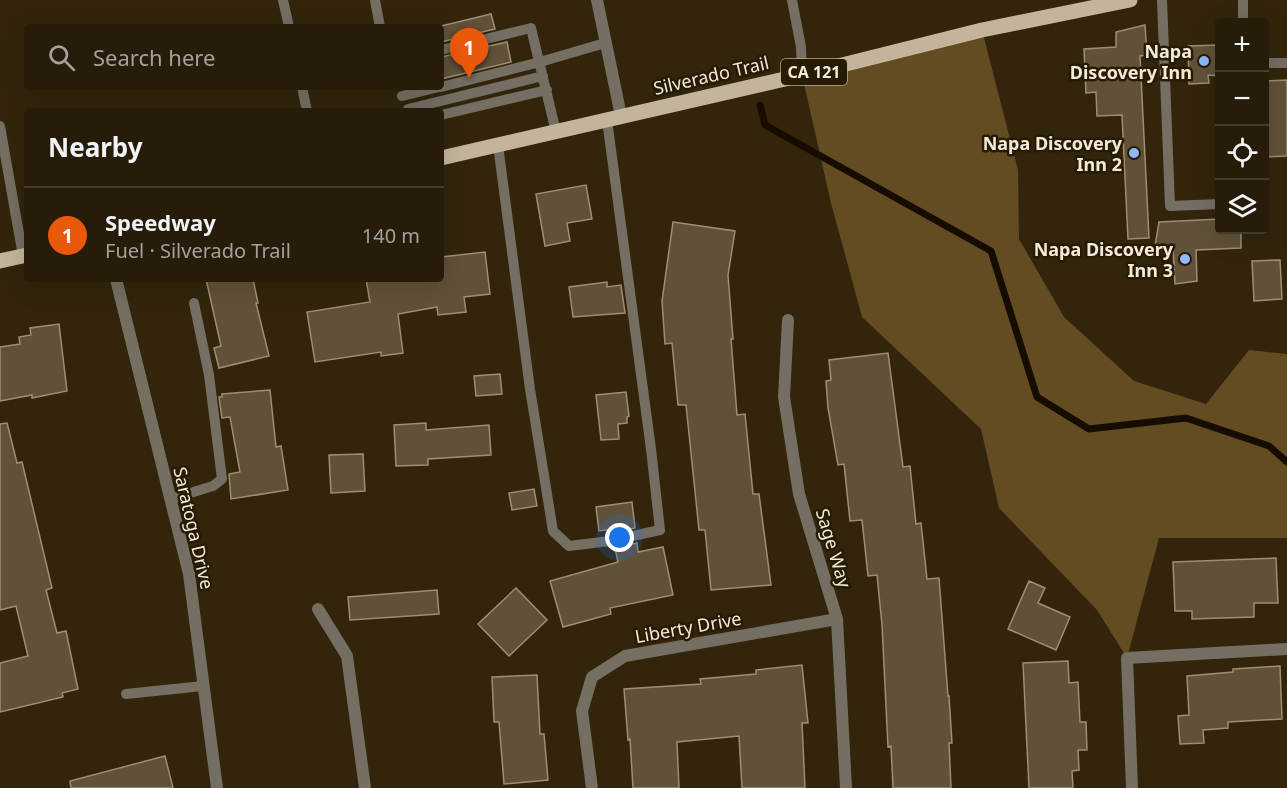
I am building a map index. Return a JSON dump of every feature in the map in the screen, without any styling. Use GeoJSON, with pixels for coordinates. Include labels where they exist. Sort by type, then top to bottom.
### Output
{"type":"FeatureCollection","features":[{"type":"Feature","properties":{"kind":"main road","name":"Silverado Trail"},"geometry":{"type":"LineString","coordinates":[[444,157],[802,75],[1095,3],[1130,0]]}},
{"type":"Feature","properties":{"kind":"main road"},"geometry":{"type":"LineString","coordinates":[[0,261],[24,255]]}},
{"type":"Feature","properties":{"kind":"street"},"geometry":{"type":"LineString","coordinates":[[597,0],[614,118]]}},
{"type":"Feature","properties":{"kind":"street","name":"Saratoga Drive"},"geometry":{"type":"LineString","coordinates":[[117,282],[189,574],[217,788]]}},
{"type":"Feature","properties":{"kind":"street","name":"Sage Way"},"geometry":{"type":"LineString","coordinates":[[788,320],[784,397],[799,494],[837,619],[846,788]]}},
{"type":"Feature","properties":{"kind":"street"},"geometry":{"type":"LineString","coordinates":[[318,609],[347,656],[365,788]]}},
{"type":"Feature","properties":{"kind":"street","name":"Liberty Drive"},"geometry":{"type":"LineString","coordinates":[[592,788],[582,711],[592,677],[625,656],[837,619]]}},
{"type":"Feature","properties":{"kind":"street"},"geometry":{"type":"LineString","coordinates":[[1132,788],[1127,658],[1287,649]]}},
{"type":"Feature","properties":{"kind":"lane"},"geometry":{"type":"LineString","coordinates":[[283,0],[288,24]]}},
{"type":"Feature","properties":{"kind":"lane"},"geometry":{"type":"LineString","coordinates":[[375,0],[379,24]]}},
{"type":"Feature","properties":{"kind":"lane"},"geometry":{"type":"LineString","coordinates":[[792,0],[801,47],[802,75]]}},
{"type":"Feature","properties":{"kind":"lane"},"geometry":{"type":"LineString","coordinates":[[1162,0],[1170,207],[1215,204]]}},
{"type":"Feature","properties":{"kind":"lane"},"geometry":{"type":"LineString","coordinates":[[1243,0],[1243,18]]}},
{"type":"Feature","properties":{"kind":"lane"},"geometry":{"type":"LineString","coordinates":[[444,49],[531,28],[556,132]]}},
{"type":"Feature","properties":{"kind":"lane"},"geometry":{"type":"LineString","coordinates":[[444,86],[605,43]]}},
{"type":"Feature","properties":{"kind":"lane"},"geometry":{"type":"LineString","coordinates":[[1269,63],[1287,63]]}},
{"type":"Feature","properties":{"kind":"lane"},"geometry":{"type":"LineString","coordinates":[[417,108],[543,76]]}},
{"type":"Feature","properties":{"kind":"lane"},"geometry":{"type":"LineString","coordinates":[[303,90],[306,108]]}},
{"type":"Feature","properties":{"kind":"lane"},"geometry":{"type":"LineString","coordinates":[[408,108],[400,92],[416,90]]}},
{"type":"Feature","properties":{"kind":"lane"},"geometry":{"type":"LineString","coordinates":[[444,114],[547,90]]}},
{"type":"Feature","properties":{"kind":"lane"},"geometry":{"type":"LineString","coordinates":[[498,145],[530,389],[553,531],[569,546],[620,539],[660,530],[614,118]]}},
{"type":"Feature","properties":{"kind":"lane"},"geometry":{"type":"LineString","coordinates":[[0,126],[3,161],[24,251]]}},
{"type":"Feature","properties":{"kind":"lane"},"geometry":{"type":"LineString","coordinates":[[171,499],[213,486],[222,479],[209,375],[194,303]]}},
{"type":"Feature","properties":{"kind":"lane"},"geometry":{"type":"LineString","coordinates":[[126,694],[203,686]]}},
{"type":"Feature","properties":{"kind":"shaded area"},"geometry":{"type":"Polygon","coordinates":[[[982,30],[1018,170],[1019,239],[1064,317],[1134,381],[1206,404],[1249,350],[1287,354],[1287,538],[1159,538],[1127,658],[1097,610],[999,508],[981,429],[862,317],[831,203],[802,75],[982,30]]]}},
{"type":"Feature","properties":{"kind":"building"},"geometry":{"type":"Polygon","coordinates":[[[491,14],[495,29],[444,41],[444,25],[491,14]]]}},
{"type":"Feature","properties":{"kind":"building","name":"Napa Discovery Inn 2"},"geometry":{"type":"Polygon","coordinates":[[[1145,25],[1147,55],[1140,56],[1149,238],[1128,239],[1122,115],[1097,116],[1096,92],[1086,93],[1084,49],[1116,47],[1116,32],[1145,25]]]}},
{"type":"Feature","properties":{"kind":"building"},"geometry":{"type":"Polygon","coordinates":[[[507,42],[511,62],[444,78],[444,56],[507,42]]]}},
{"type":"Feature","properties":{"kind":"building","name":"Napa Discovery Inn"},"geometry":{"type":"Polygon","coordinates":[[[1215,45],[1215,76],[1208,75],[1209,83],[1189,84],[1188,46],[1215,45]]]}},
{"type":"Feature","properties":{"kind":"building"},"geometry":{"type":"Polygon","coordinates":[[[1287,80],[1287,156],[1269,157],[1269,81],[1287,80]]]}},
{"type":"Feature","properties":{"kind":"building"},"geometry":{"type":"Polygon","coordinates":[[[586,185],[592,219],[567,223],[570,241],[545,246],[536,194],[586,185]]]}},
{"type":"Feature","properties":{"kind":"building"},"geometry":{"type":"Polygon","coordinates":[[[1215,219],[1215,234],[1241,234],[1241,248],[1196,250],[1197,281],[1175,284],[1173,247],[1155,246],[1159,222],[1215,219]]]}},
{"type":"Feature","properties":{"kind":"building"},"geometry":{"type":"Polygon","coordinates":[[[673,222],[735,231],[728,275],[737,415],[745,414],[753,494],[759,494],[771,585],[711,590],[705,530],[699,530],[686,405],[678,405],[672,343],[665,344],[662,301],[673,222]]]}},
{"type":"Feature","properties":{"kind":"building"},"geometry":{"type":"Polygon","coordinates":[[[485,252],[490,294],[464,297],[466,312],[438,315],[437,307],[398,314],[403,353],[381,356],[381,352],[315,362],[307,312],[370,302],[367,282],[444,282],[444,257],[485,252]]]}},
{"type":"Feature","properties":{"kind":"building"},"geometry":{"type":"Polygon","coordinates":[[[1280,260],[1282,299],[1254,301],[1252,261],[1280,260]]]}},
{"type":"Feature","properties":{"kind":"building"},"geometry":{"type":"Polygon","coordinates":[[[207,282],[254,282],[258,303],[256,303],[269,356],[219,368],[214,348],[221,346],[207,282]]]}},
{"type":"Feature","properties":{"kind":"building"},"geometry":{"type":"Polygon","coordinates":[[[607,282],[607,287],[621,285],[625,313],[573,317],[569,287],[607,282]]]}},
{"type":"Feature","properties":{"kind":"building"},"geometry":{"type":"Polygon","coordinates":[[[59,324],[67,391],[0,401],[0,347],[20,344],[19,337],[31,335],[30,328],[59,324]]]}},
{"type":"Feature","properties":{"kind":"building"},"geometry":{"type":"Polygon","coordinates":[[[888,353],[903,467],[910,466],[916,524],[921,523],[927,579],[939,578],[952,743],[949,743],[951,788],[893,788],[891,746],[888,747],[877,575],[868,576],[862,520],[850,521],[844,464],[838,465],[828,408],[826,381],[831,380],[829,360],[888,353]]]}},
{"type":"Feature","properties":{"kind":"building"},"geometry":{"type":"Polygon","coordinates":[[[500,374],[502,394],[476,396],[474,376],[500,374]]]}},
{"type":"Feature","properties":{"kind":"building"},"geometry":{"type":"Polygon","coordinates":[[[270,390],[276,447],[281,446],[288,490],[231,499],[229,474],[240,472],[230,417],[222,418],[219,397],[222,397],[222,394],[270,390]]]}},
{"type":"Feature","properties":{"kind":"building"},"geometry":{"type":"Polygon","coordinates":[[[626,392],[629,416],[627,423],[618,424],[619,439],[601,440],[596,395],[626,392]]]}},
{"type":"Feature","properties":{"kind":"building"},"geometry":{"type":"Polygon","coordinates":[[[7,423],[17,463],[22,462],[52,588],[46,590],[57,633],[66,631],[78,689],[62,693],[63,697],[0,712],[0,663],[28,656],[16,606],[0,610],[0,424],[7,423]]]}},
{"type":"Feature","properties":{"kind":"building"},"geometry":{"type":"Polygon","coordinates":[[[426,423],[426,430],[489,425],[491,455],[428,459],[428,465],[396,466],[394,425],[426,423]]]}},
{"type":"Feature","properties":{"kind":"building"},"geometry":{"type":"Polygon","coordinates":[[[363,454],[365,491],[331,493],[329,455],[363,454]]]}},
{"type":"Feature","properties":{"kind":"building"},"geometry":{"type":"Polygon","coordinates":[[[534,489],[537,506],[512,510],[509,493],[534,489]]]}},
{"type":"Feature","properties":{"kind":"building"},"geometry":{"type":"Polygon","coordinates":[[[632,502],[635,528],[612,533],[612,529],[599,531],[596,507],[632,502]]]}},
{"type":"Feature","properties":{"kind":"building"},"geometry":{"type":"Polygon","coordinates":[[[637,543],[638,552],[663,547],[673,595],[610,608],[611,614],[563,627],[550,581],[618,562],[615,548],[637,543]]]}},
{"type":"Feature","properties":{"kind":"building"},"geometry":{"type":"Polygon","coordinates":[[[1276,558],[1278,603],[1254,603],[1254,617],[1192,619],[1192,611],[1175,611],[1173,562],[1276,558]]]}},
{"type":"Feature","properties":{"kind":"building"},"geometry":{"type":"Polygon","coordinates":[[[1029,581],[1045,588],[1038,603],[1070,617],[1056,650],[1008,629],[1029,581]]]}},
{"type":"Feature","properties":{"kind":"building"},"geometry":{"type":"Polygon","coordinates":[[[516,588],[547,620],[509,656],[478,624],[516,588]]]}},
{"type":"Feature","properties":{"kind":"building"},"geometry":{"type":"Polygon","coordinates":[[[437,590],[439,614],[350,620],[348,597],[437,590]]]}},
{"type":"Feature","properties":{"kind":"building"},"geometry":{"type":"Polygon","coordinates":[[[1068,661],[1069,683],[1078,682],[1080,722],[1086,722],[1087,750],[1078,750],[1079,770],[1072,771],[1073,788],[1029,788],[1023,663],[1068,661]]]}},
{"type":"Feature","properties":{"kind":"building"},"geometry":{"type":"Polygon","coordinates":[[[802,665],[808,723],[802,723],[805,788],[742,788],[739,736],[677,742],[679,788],[633,788],[624,689],[701,684],[700,679],[756,674],[756,670],[802,665]]]}},
{"type":"Feature","properties":{"kind":"building"},"geometry":{"type":"Polygon","coordinates":[[[1280,666],[1282,719],[1228,722],[1228,728],[1203,730],[1204,743],[1180,744],[1178,716],[1189,715],[1187,676],[1233,672],[1233,669],[1280,666]]]}},
{"type":"Feature","properties":{"kind":"building"},"geometry":{"type":"Polygon","coordinates":[[[537,675],[540,734],[544,734],[548,780],[504,784],[499,722],[494,722],[492,677],[537,675]]]}},
{"type":"Feature","properties":{"kind":"building"},"geometry":{"type":"Polygon","coordinates":[[[165,756],[173,788],[71,788],[70,781],[165,756]]]}},
{"type":"Feature","properties":{"kind":"waterway"},"geometry":{"type":"LineString","coordinates":[[760,105],[765,125],[991,251],[1037,397],[1089,429],[1186,418],[1269,446],[1287,462]]}},
{"type":"Feature","properties":{"kind":"place","name":"Napa Discovery Inn"},"geometry":{"type":"Point","coordinates":[1204,61]}},
{"type":"Feature","properties":{"kind":"place","name":"Speedway"},"geometry":{"type":"Point","coordinates":[469,78]}},
{"type":"Feature","properties":{"kind":"place","name":"Napa Discovery Inn 2"},"geometry":{"type":"Point","coordinates":[1134,153]}},
{"type":"Feature","properties":{"kind":"place","name":"Napa Discovery Inn 3"},"geometry":{"type":"Point","coordinates":[1185,259]}}]}
